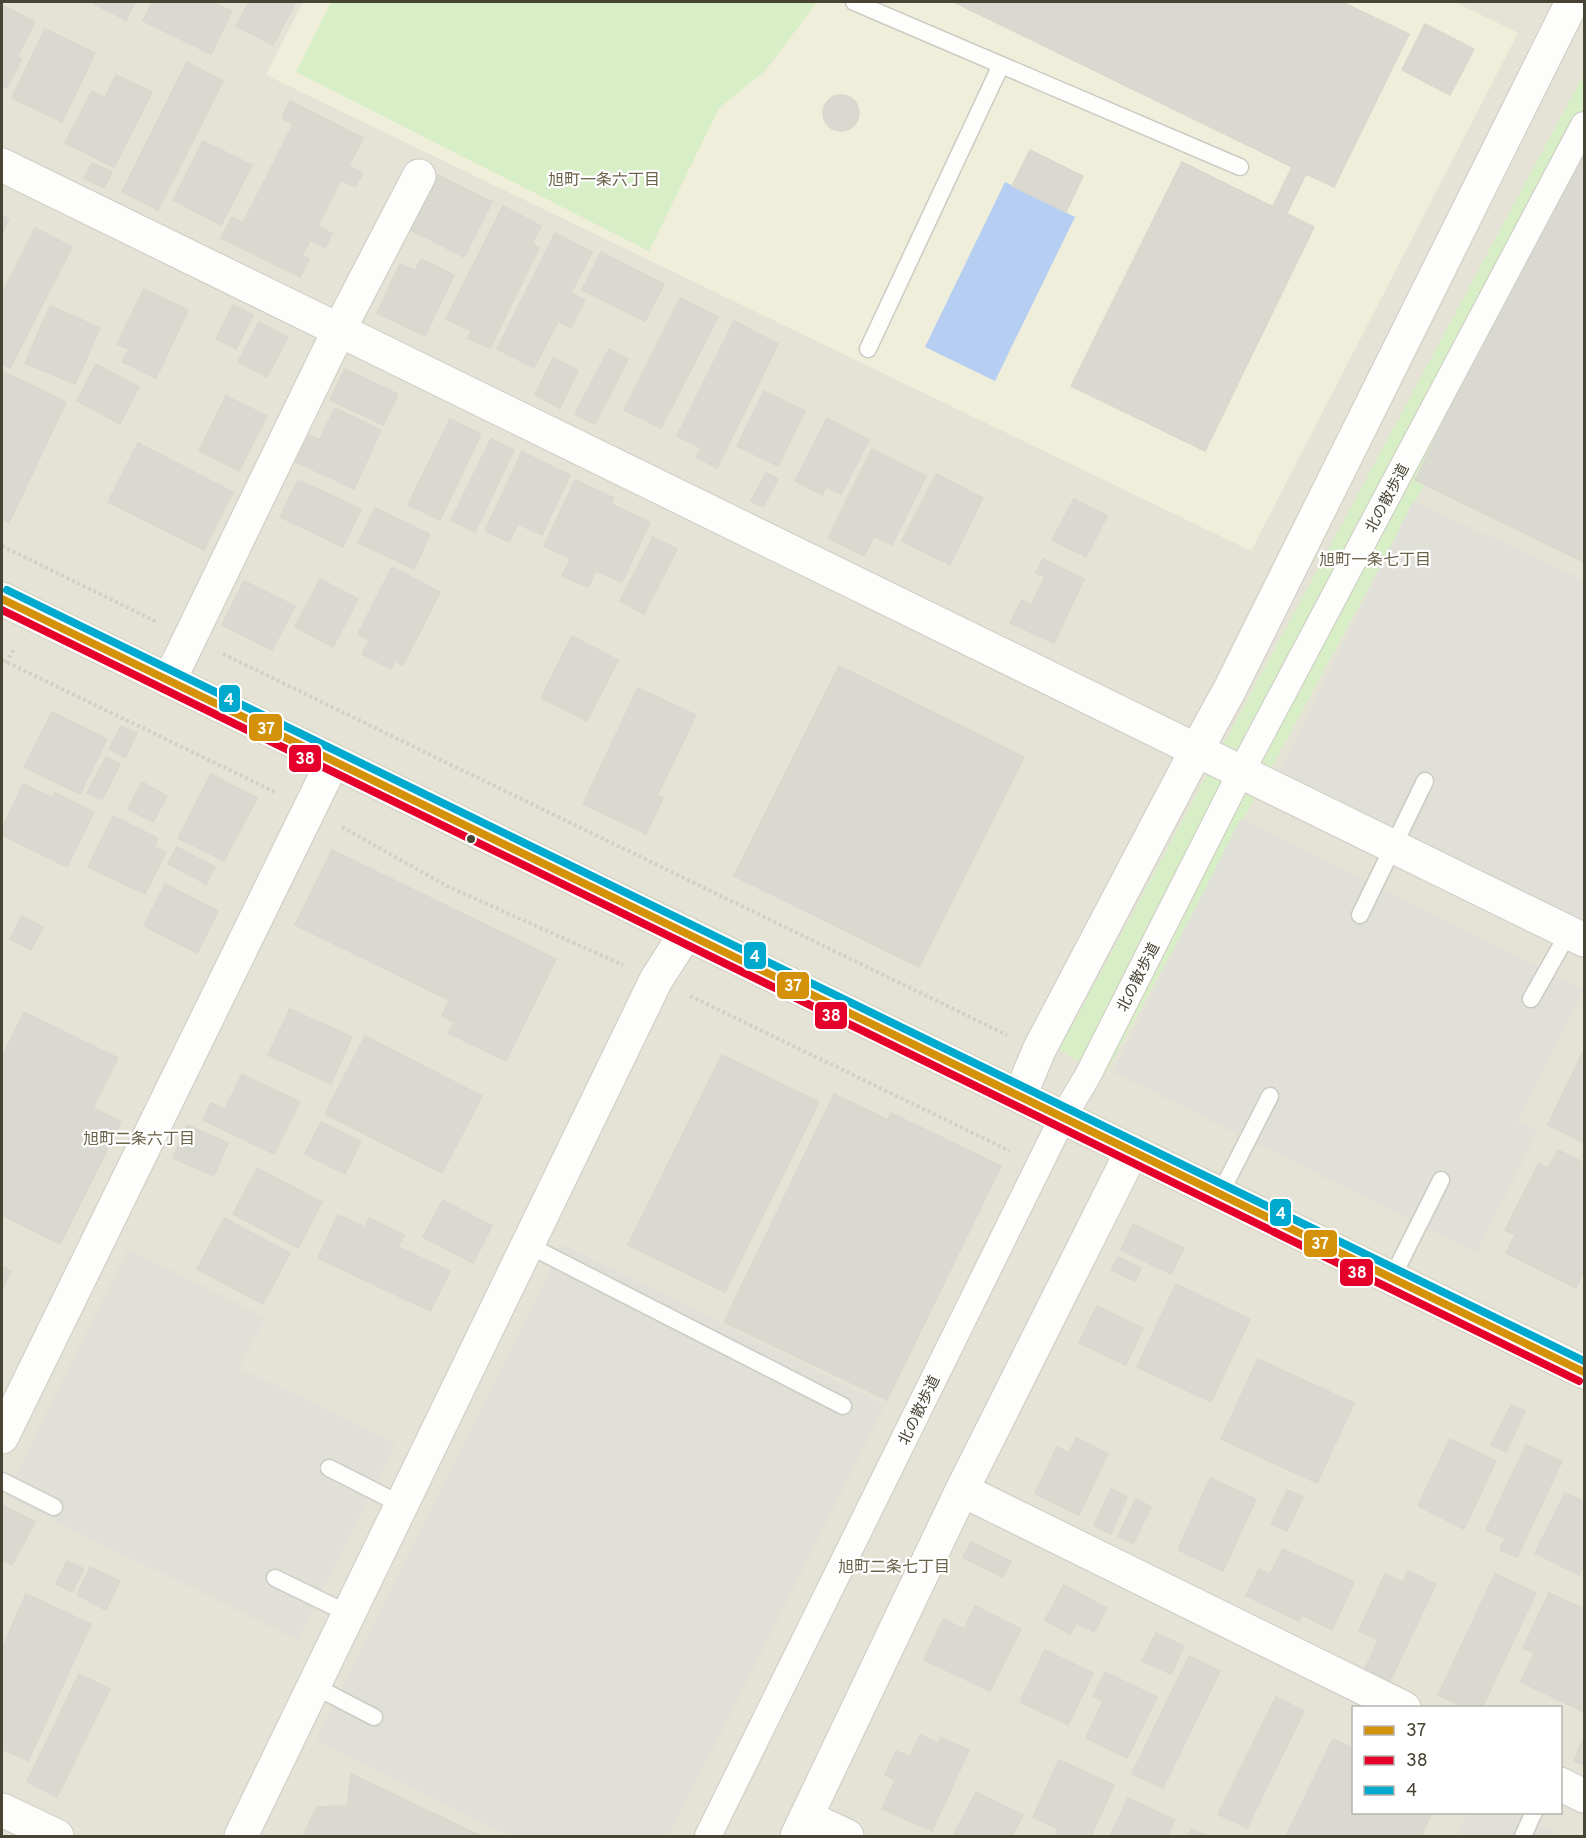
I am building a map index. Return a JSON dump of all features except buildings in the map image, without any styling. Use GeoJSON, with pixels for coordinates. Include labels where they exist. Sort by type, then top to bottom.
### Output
{"type":"FeatureCollection","features":[{"type":"Feature","properties":{"kind":"main road"},"geometry":{"type":"LineString","coordinates":[[2,599],[1584,1372]]}},
{"type":"Feature","properties":{"kind":"street"},"geometry":{"type":"LineString","coordinates":[[1020,1096],[1039,1050],[1196,751],[1230,691],[1572,2]]}},
{"type":"Feature","properties":{"kind":"street","name":"北の散歩道"},"geometry":{"type":"LineString","coordinates":[[708,1836],[1063,1117],[1087,1077],[1240,774],[1584,125]]}},
{"type":"Feature","properties":{"kind":"street"},"geometry":{"type":"LineString","coordinates":[[2,165],[1240,774],[1580,935]]}},
{"type":"Feature","properties":{"kind":"street"},"geometry":{"type":"LineString","coordinates":[[169,681],[339,330],[419,176]]}},
{"type":"Feature","properties":{"kind":"street"},"geometry":{"type":"LineString","coordinates":[[2,1437],[333,761]]}},
{"type":"Feature","properties":{"kind":"street"},"geometry":{"type":"LineString","coordinates":[[241,1836],[656,980],[686,933]]}},
{"type":"Feature","properties":{"kind":"street"},"geometry":{"type":"LineString","coordinates":[[847,1836],[801,1827],[962,1490],[1132,1151]]}},
{"type":"Feature","properties":{"kind":"street"},"geometry":{"type":"LineString","coordinates":[[962,1490],[1402,1706]]}},
{"type":"Feature","properties":{"kind":"street"},"geometry":{"type":"LineString","coordinates":[[1562,1785],[1584,1796]]}},
{"type":"Feature","properties":{"kind":"street"},"geometry":{"type":"LineString","coordinates":[[2,1810],[57,1836]]}},
{"type":"Feature","properties":{"kind":"lane"},"geometry":{"type":"LineString","coordinates":[[854,2],[1240,167]]}},
{"type":"Feature","properties":{"kind":"lane"},"geometry":{"type":"LineString","coordinates":[[868,349],[1001,65]]}},
{"type":"Feature","properties":{"kind":"lane"},"geometry":{"type":"LineString","coordinates":[[1360,915],[1425,781]]}},
{"type":"Feature","properties":{"kind":"lane"},"geometry":{"type":"LineString","coordinates":[[1531,999],[1580,935]]}},
{"type":"Feature","properties":{"kind":"lane"},"geometry":{"type":"LineString","coordinates":[[1220,1194],[1270,1096]]}},
{"type":"Feature","properties":{"kind":"lane"},"geometry":{"type":"LineString","coordinates":[[1392,1278],[1441,1180]]}},
{"type":"Feature","properties":{"kind":"lane"},"geometry":{"type":"LineString","coordinates":[[528,1245],[843,1406]]}},
{"type":"Feature","properties":{"kind":"lane"},"geometry":{"type":"LineString","coordinates":[[329,1468],[402,1505]]}},
{"type":"Feature","properties":{"kind":"lane"},"geometry":{"type":"LineString","coordinates":[[2,1481],[54,1507]]}},
{"type":"Feature","properties":{"kind":"lane"},"geometry":{"type":"LineString","coordinates":[[275,1578],[349,1614]]}},
{"type":"Feature","properties":{"kind":"lane"},"geometry":{"type":"LineString","coordinates":[[314,1686],[374,1717]]}},
{"type":"Feature","properties":{"kind":"lane"},"geometry":{"type":"LineString","coordinates":[[1523,1836],[1533,1814]]}},
{"type":"Feature","properties":{"kind":"path"},"geometry":{"type":"LineString","coordinates":[[2,546],[787,930],[1039,1050]]}},
{"type":"Feature","properties":{"kind":"path"},"geometry":{"type":"LineString","coordinates":[[2,660],[310,809],[447,886],[656,980],[1040,1166]]}},
{"type":"Feature","properties":{"kind":"shaded area"},"geometry":{"type":"Polygon","coordinates":[[[2,2],[1584,2],[1584,1836],[2,1836],[2,2]]]}},
{"type":"Feature","properties":{"kind":"shaded area"},"geometry":{"type":"Polygon","coordinates":[[[303,2],[1455,2],[1518,33],[1251,551],[266,75],[303,2]]]}},
{"type":"Feature","properties":{"kind":"shaded area"},"geometry":{"type":"Polygon","coordinates":[[[1413,501],[1584,580],[1584,920],[1280,771],[1413,501]]]}},
{"type":"Feature","properties":{"kind":"shaded area"},"geometry":{"type":"Polygon","coordinates":[[[1241,818],[1584,990],[1517,1122],[1538,1132],[1476,1253],[1113,1072],[1241,818]]]}},
{"type":"Feature","properties":{"kind":"shaded area"},"geometry":{"type":"Polygon","coordinates":[[[563,1245],[885,1405],[669,1836],[511,1836],[316,1740],[563,1245]]]}},
{"type":"Feature","properties":{"kind":"shaded area"},"geometry":{"type":"Polygon","coordinates":[[[128,1249],[266,1317],[240,1368],[395,1444],[297,1640],[5,1496],[128,1249]]]}},
{"type":"Feature","properties":{"kind":"shaded area"},"geometry":{"type":"Polygon","coordinates":[[[1467,1814],[1518,1814],[1564,1836],[1456,1836],[1467,1814]]]}},
{"type":"Feature","properties":{"kind":"green space"},"geometry":{"type":"Polygon","coordinates":[[[331,2],[817,2],[765,71],[719,108],[649,251],[296,72],[331,2]]]}},
{"type":"Feature","properties":{"kind":"green space"},"geometry":{"type":"Polygon","coordinates":[[[1584,74],[1584,190],[1105,1075],[1059,1050],[1584,74]]]}},
{"type":"Feature","properties":{"kind":"water"},"geometry":{"type":"Polygon","coordinates":[[[1005,182],[1075,217],[995,381],[925,347],[1005,182]]]}},
{"type":"Feature","properties":{"kind":"transit line","name":"4"},"geometry":{"type":"LineString","coordinates":[[7,590],[1584,1361]]}},
{"type":"Feature","properties":{"kind":"transit line","name":"37"},"geometry":{"type":"LineString","coordinates":[[2,599],[1584,1372]]}},
{"type":"Feature","properties":{"kind":"transit line","name":"38"},"geometry":{"type":"LineString","coordinates":[[2,610],[1579,1381]]}},
{"type":"Feature","properties":{"kind":"district","name":"旭町一条六丁目"},"geometry":{"type":"Point","coordinates":[604,179]}},
{"type":"Feature","properties":{"kind":"district","name":"旭町一条七丁目"},"geometry":{"type":"Point","coordinates":[1375,559]}},
{"type":"Feature","properties":{"kind":"district","name":"旭町二条六丁目"},"geometry":{"type":"Point","coordinates":[139,1138]}},
{"type":"Feature","properties":{"kind":"district","name":"旭町二条七丁目"},"geometry":{"type":"Point","coordinates":[894,1566]}}]}
